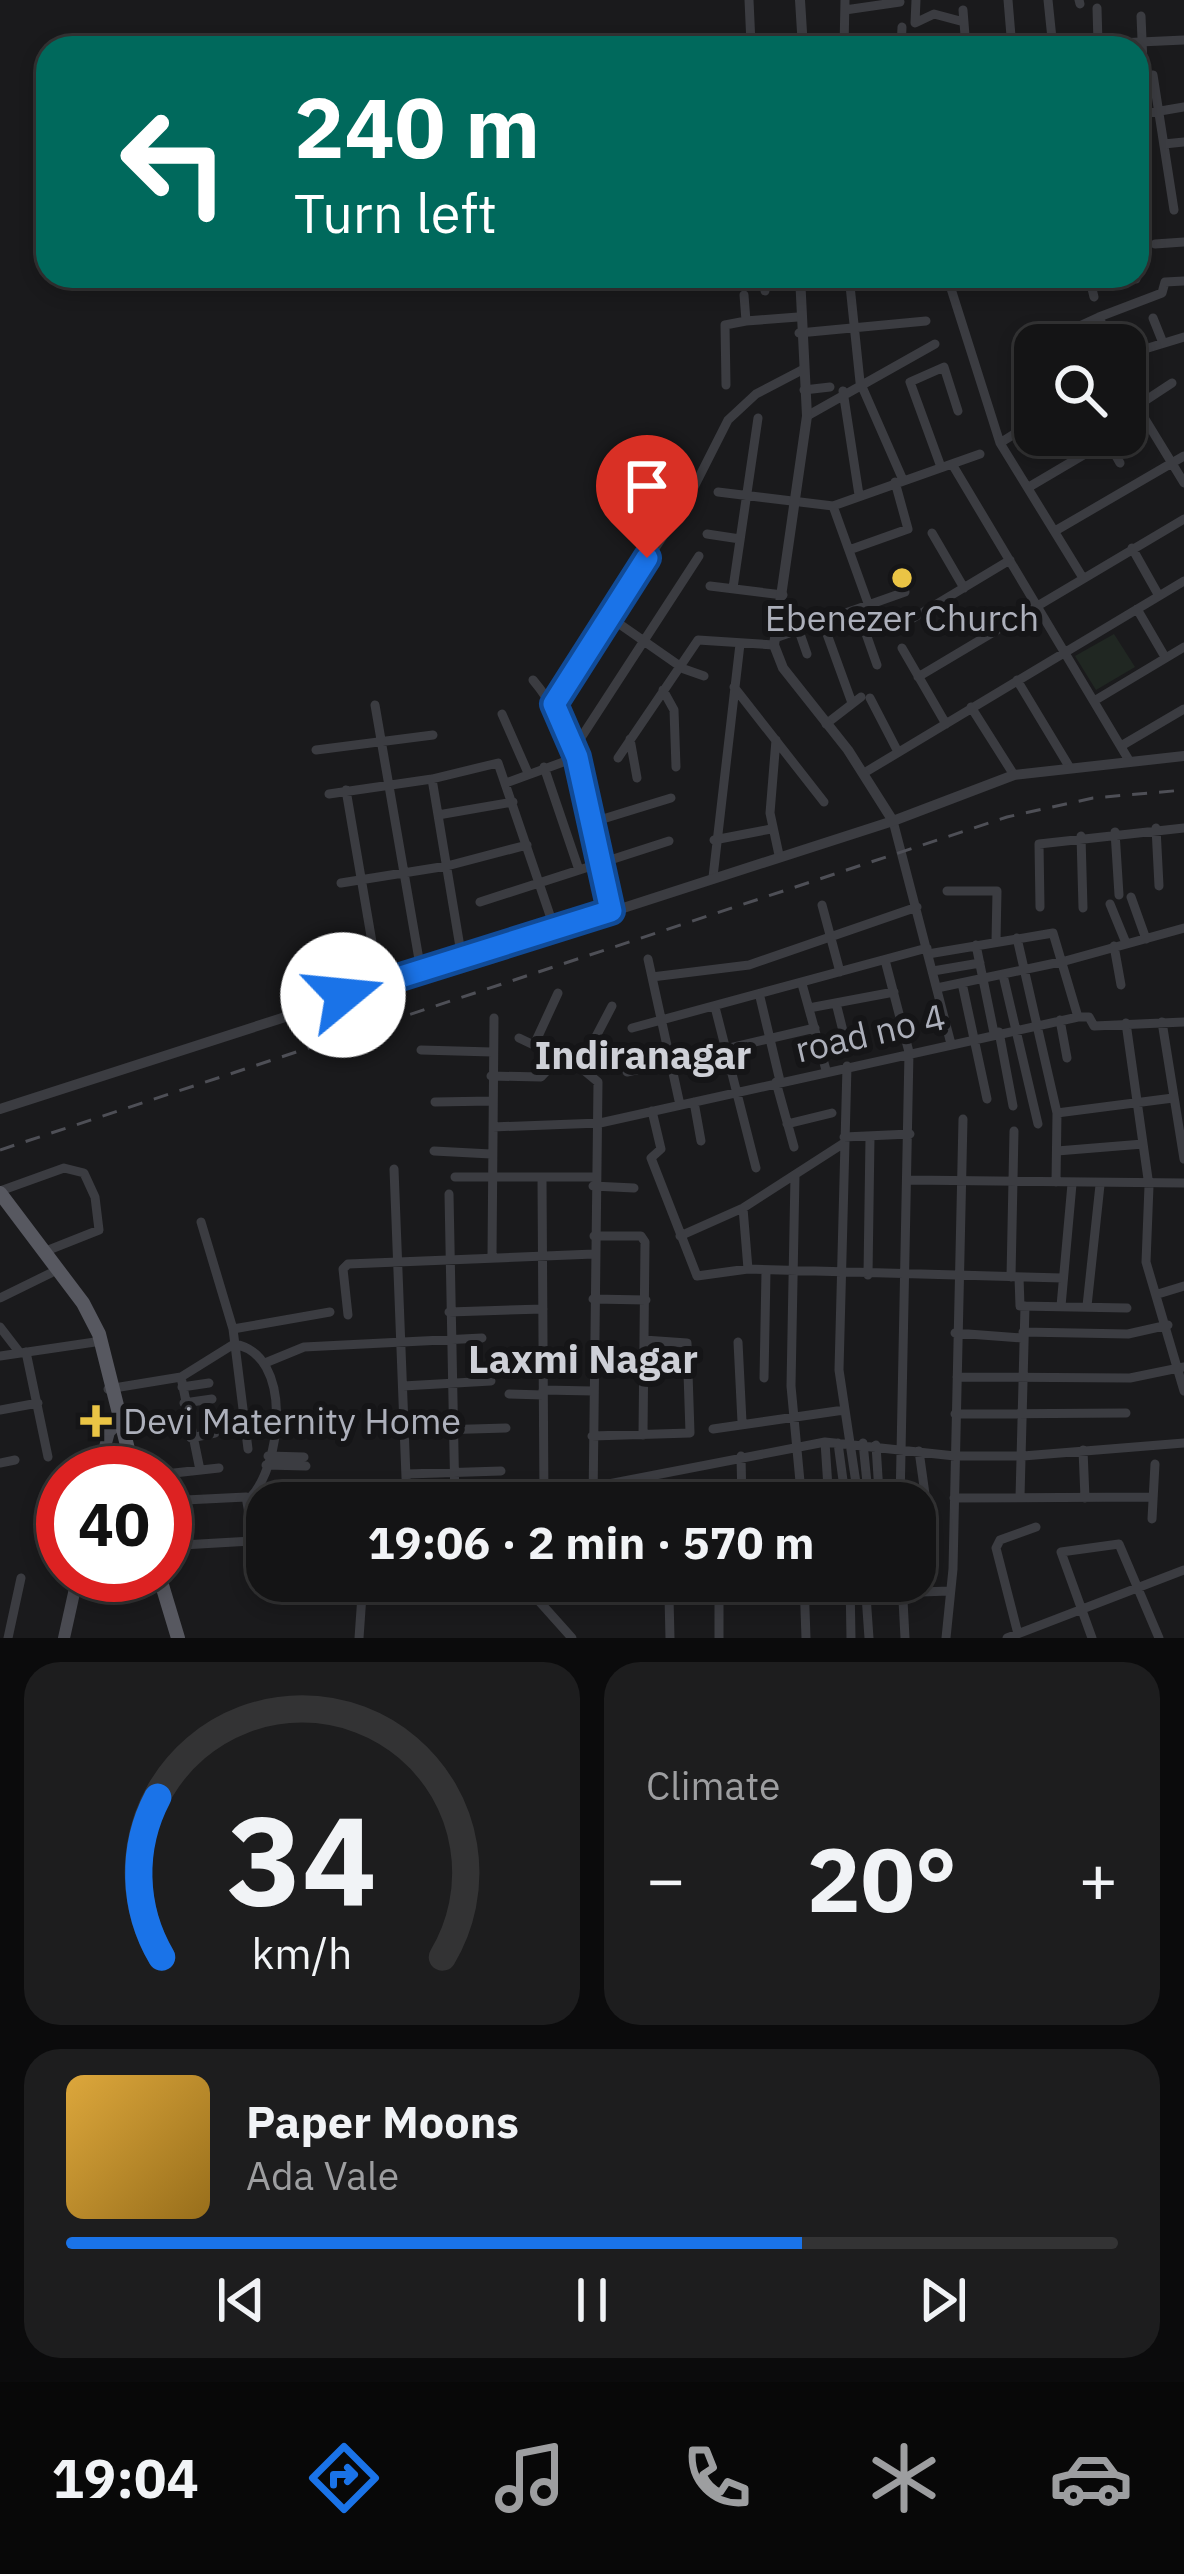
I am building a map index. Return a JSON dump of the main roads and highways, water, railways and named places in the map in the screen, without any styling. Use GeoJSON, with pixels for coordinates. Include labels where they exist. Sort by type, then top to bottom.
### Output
{"type":"FeatureCollection","features":[{"type":"Feature","properties":{"kind":"main road"},"geometry":{"type":"LineString","coordinates":[[0,1192],[83,1303],[125,1446]]}},
{"type":"Feature","properties":{"kind":"main road"},"geometry":{"type":"LineString","coordinates":[[0,1206],[51,1273],[94,1342],[111,1389]]}},
{"type":"Feature","properties":{"kind":"main road"},"geometry":{"type":"LineString","coordinates":[[119,1420],[122,1446]]}},
{"type":"Feature","properties":{"kind":"main road"},"geometry":{"type":"LineString","coordinates":[[105,1446],[119,1420]]}},
{"type":"Feature","properties":{"kind":"main road"},"geometry":{"type":"LineString","coordinates":[[64,1638],[72,1602]]}},
{"type":"Feature","properties":{"kind":"main road"},"geometry":{"type":"LineString","coordinates":[[163,1602],[174,1638]]}},
{"type":"Feature","properties":{"kind":"railway"},"geometry":{"type":"LineString","coordinates":[[0,1150],[1007,817],[1093,798],[1184,790]]}},
{"type":"Feature","properties":{"kind":"place","name":"Ebenezer Church"},"geometry":{"type":"Point","coordinates":[902,578]}},
{"type":"Feature","properties":{"kind":"place","name":"Devi Maternity Home"},"geometry":{"type":"Point","coordinates":[96,1421]}},
{"type":"Feature","properties":{"kind":"district","name":"Indiranagar"},"geometry":{"type":"Point","coordinates":[643,1055]}},
{"type":"Feature","properties":{"kind":"district","name":"Laxmi Nagar"},"geometry":{"type":"Point","coordinates":[583,1359]}}]}
